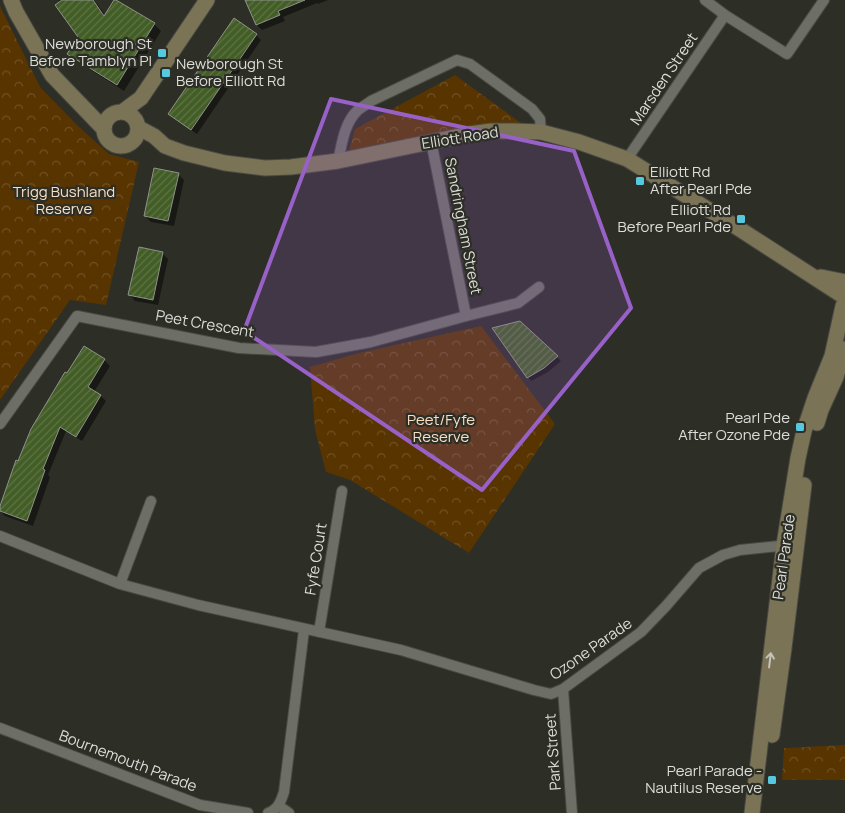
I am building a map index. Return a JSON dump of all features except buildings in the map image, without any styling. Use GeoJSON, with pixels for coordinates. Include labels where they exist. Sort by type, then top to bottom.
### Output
{"type":"FeatureCollection","features":[{"type":"Feature","properties":{"kind":"street","name":"Elliott Road"},"geometry":{"type":"LineString","coordinates":[[11,0],[52,75],[104,128],[105,134],[112,144],[121,147],[132,143],[151,147],[165,146]]}},
{"type":"Feature","properties":{"kind":"street"},"geometry":{"type":"LineString","coordinates":[[104,128],[106,120],[110,116],[141,98],[207,0]]}},
{"type":"Feature","properties":{"kind":"street"},"geometry":{"type":"LineString","coordinates":[[705,0],[725,15],[787,54],[824,0]]}},
{"type":"Feature","properties":{"kind":"street","name":"Marsden Street"},"geometry":{"type":"LineString","coordinates":[[627,159],[725,15]]}},
{"type":"Feature","properties":{"kind":"street"},"geometry":{"type":"LineString","coordinates":[[338,161],[350,119],[358,110],[371,101],[457,60],[470,64],[532,109],[540,119],[541,132]]}},
{"type":"Feature","properties":{"kind":"street"},"geometry":{"type":"LineString","coordinates":[[132,143],[138,134],[141,98]]}},
{"type":"Feature","properties":{"kind":"street","name":"Elliott Road"},"geometry":{"type":"LineString","coordinates":[[85,109],[129,114],[134,117],[138,125],[165,146],[184,153],[225,163],[265,168],[338,161],[431,141],[491,131],[541,132],[579,142],[627,159],[844,295]]}},
{"type":"Feature","properties":{"kind":"street","name":"Sandringham Street"},"geometry":{"type":"LineString","coordinates":[[431,141],[466,316]]}},
{"type":"Feature","properties":{"kind":"street","name":"Peet Crescent"},"geometry":{"type":"LineString","coordinates":[[0,424],[77,316],[239,348],[316,352],[371,342],[518,303],[539,287]]}},
{"type":"Feature","properties":{"kind":"street","name":"Pearl Parade"},"geometry":{"type":"LineString","coordinates":[[761,813],[784,648],[790,545],[798,458],[804,430],[832,356],[844,295]]}},
{"type":"Feature","properties":{"kind":"street","name":"Pearl Parade"},"geometry":{"type":"LineString","coordinates":[[752,813],[790,545],[821,410],[836,377],[845,345]]}},
{"type":"Feature","properties":{"kind":"street","name":"Fyfe Court"},"geometry":{"type":"LineString","coordinates":[[319,632],[342,491]]}},
{"type":"Feature","properties":{"kind":"street"},"geometry":{"type":"LineString","coordinates":[[120,584],[151,501]]}},
{"type":"Feature","properties":{"kind":"street"},"geometry":{"type":"LineString","coordinates":[[0,536],[120,584],[198,605],[319,632]]}},
{"type":"Feature","properties":{"kind":"street","name":"Ozone Parade"},"geometry":{"type":"LineString","coordinates":[[319,632],[401,650],[551,694],[563,689],[642,632],[699,568],[723,555],[740,550],[790,545]]}},
{"type":"Feature","properties":{"kind":"street"},"geometry":{"type":"LineString","coordinates":[[268,813],[279,806],[284,792],[304,630]]}},
{"type":"Feature","properties":{"kind":"street","name":"Park Street"},"geometry":{"type":"LineString","coordinates":[[563,689],[572,813]]}},
{"type":"Feature","properties":{"kind":"street","name":"Bournemouth Parade"},"geometry":{"type":"LineString","coordinates":[[0,728],[200,805],[248,813]]}},
{"type":"Feature","properties":{"kind":"street"},"geometry":{"type":"LineString","coordinates":[[279,806],[289,813]]}},
{"type":"Feature","properties":{"kind":"highlighted area"},"geometry":{"type":"Polygon","coordinates":[[[331,99],[574,151],[631,308],[482,490],[244,331],[331,99]]]}},
{"type":"Feature","properties":{"kind":"green space","name":"Trigg Bushland Reserve"},"geometry":{"type":"Polygon","coordinates":[[[0,6],[40,87],[78,126],[109,154],[139,162],[106,305],[70,300],[0,400],[0,6]]]}},
{"type":"Feature","properties":{"kind":"green space"},"geometry":{"type":"Polygon","coordinates":[[[455,75],[525,126],[473,125],[425,138],[348,154],[355,129],[455,75]]]}},
{"type":"Feature","properties":{"kind":"green space","name":"Peet/Fyfe Reserve"},"geometry":{"type":"Polygon","coordinates":[[[481,326],[555,424],[469,553],[350,480],[326,472],[315,430],[310,367],[359,353],[481,326]]]}},
{"type":"Feature","properties":{"kind":"green space"},"geometry":{"type":"Polygon","coordinates":[[[845,745],[845,780],[782,780],[784,748],[845,745]]]}},
{"type":"Feature","properties":{"kind":"place","name":"Newborough St Before Tamblyn Pl"},"geometry":{"type":"Point","coordinates":[162,53]}},
{"type":"Feature","properties":{"kind":"place","name":"Newborough St Before Elliott Rd"},"geometry":{"type":"Point","coordinates":[166,73]}},
{"type":"Feature","properties":{"kind":"place","name":"Elliott Rd After Pearl Pde"},"geometry":{"type":"Point","coordinates":[640,181]}},
{"type":"Feature","properties":{"kind":"place","name":"Elliott Rd Before Pearl Pde"},"geometry":{"type":"Point","coordinates":[741,219]}},
{"type":"Feature","properties":{"kind":"place","name":"Pearl Pde After Ozone Pde"},"geometry":{"type":"Point","coordinates":[800,427]}},
{"type":"Feature","properties":{"kind":"place","name":"Pearl Parade - Nautilus Reserve"},"geometry":{"type":"Point","coordinates":[772,780]}}]}
